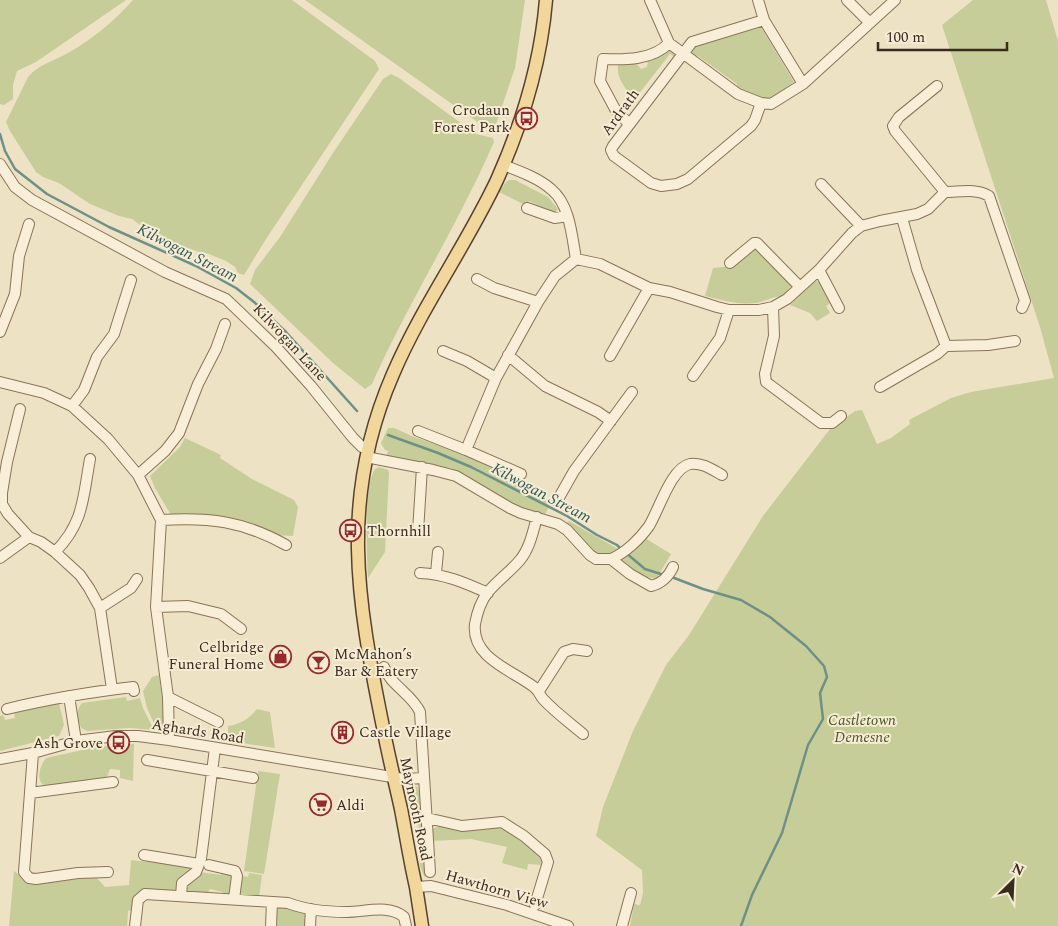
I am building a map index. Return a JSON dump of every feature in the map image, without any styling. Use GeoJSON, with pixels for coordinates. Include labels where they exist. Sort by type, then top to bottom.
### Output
{"type":"FeatureCollection","features":[{"type":"Feature","properties":{"kind":"main road","name":"Maynooth Road"},"geometry":{"type":"LineString","coordinates":[[422,926],[416,887],[367,648],[358,580],[356,544],[358,520],[367,453],[381,406],[394,371],[426,308],[488,197],[503,165],[519,124],[533,74],[544,25],[546,0]]}},
{"type":"Feature","properties":{"kind":"street"},"geometry":{"type":"LineString","coordinates":[[650,0],[669,43],[738,94],[761,103],[771,104],[803,84],[895,0]]}},
{"type":"Feature","properties":{"kind":"street"},"geometry":{"type":"LineString","coordinates":[[758,0],[764,20],[803,84]]}},
{"type":"Feature","properties":{"kind":"street"},"geometry":{"type":"LineString","coordinates":[[847,0],[870,22]]}},
{"type":"Feature","properties":{"kind":"street","name":"Ardrath"},"geometry":{"type":"LineString","coordinates":[[761,103],[751,126],[688,179],[670,186],[656,185],[646,180],[612,153],[613,146],[692,42],[764,20]]}},
{"type":"Feature","properties":{"kind":"street"},"geometry":{"type":"LineString","coordinates":[[629,124],[615,109],[600,81],[602,59],[642,62],[669,43]]}},
{"type":"Feature","properties":{"kind":"street"},"geometry":{"type":"LineString","coordinates":[[937,86],[898,116],[893,126],[895,131],[946,192]]}},
{"type":"Feature","properties":{"kind":"street","name":"Kilwogan Lane"},"geometry":{"type":"LineString","coordinates":[[0,164],[15,187],[32,200],[165,272],[226,299],[276,347],[312,386],[367,453]]}},
{"type":"Feature","properties":{"kind":"street"},"geometry":{"type":"LineString","coordinates":[[503,165],[527,175],[552,189],[560,199],[567,216],[576,259]]}},
{"type":"Feature","properties":{"kind":"street"},"geometry":{"type":"LineString","coordinates":[[821,184],[861,226]]}},
{"type":"Feature","properties":{"kind":"street"},"geometry":{"type":"LineString","coordinates":[[576,259],[600,264],[649,288],[670,292],[729,310],[759,310],[773,307],[784,301],[819,270],[852,233],[861,226],[917,214],[928,209],[946,192],[975,191],[983,192],[989,196],[1025,300],[1022,308]]}},
{"type":"Feature","properties":{"kind":"street"},"geometry":{"type":"LineString","coordinates":[[527,208],[555,218],[567,216]]}},
{"type":"Feature","properties":{"kind":"street"},"geometry":{"type":"LineString","coordinates":[[902,218],[918,272],[946,346]]}},
{"type":"Feature","properties":{"kind":"street"},"geometry":{"type":"LineString","coordinates":[[0,332],[15,294],[19,256],[29,224]]}},
{"type":"Feature","properties":{"kind":"street"},"geometry":{"type":"LineString","coordinates":[[730,263],[754,243],[757,243],[800,287]]}},
{"type":"Feature","properties":{"kind":"street"},"geometry":{"type":"LineString","coordinates":[[466,450],[496,378],[538,302],[556,276],[576,259]]}},
{"type":"Feature","properties":{"kind":"street"},"geometry":{"type":"LineString","coordinates":[[819,270],[839,308]]}},
{"type":"Feature","properties":{"kind":"street"},"geometry":{"type":"LineString","coordinates":[[477,279],[494,288],[538,302]]}},
{"type":"Feature","properties":{"kind":"street"},"geometry":{"type":"LineString","coordinates":[[72,406],[84,390],[97,357],[114,334],[131,280]]}},
{"type":"Feature","properties":{"kind":"street"},"geometry":{"type":"LineString","coordinates":[[610,356],[649,288]]}},
{"type":"Feature","properties":{"kind":"street"},"geometry":{"type":"LineString","coordinates":[[773,307],[774,336],[765,374],[766,382],[821,423],[832,423],[841,416]]}},
{"type":"Feature","properties":{"kind":"street"},"geometry":{"type":"LineString","coordinates":[[693,376],[720,338],[729,310]]}},
{"type":"Feature","properties":{"kind":"street"},"geometry":{"type":"LineString","coordinates":[[138,475],[165,451],[179,433],[198,384],[216,349],[225,324]]}},
{"type":"Feature","properties":{"kind":"street"},"geometry":{"type":"LineString","coordinates":[[880,387],[937,354],[946,346],[988,345],[1015,341]]}},
{"type":"Feature","properties":{"kind":"street"},"geometry":{"type":"LineString","coordinates":[[443,351],[469,362],[496,378]]}},
{"type":"Feature","properties":{"kind":"street"},"geometry":{"type":"LineString","coordinates":[[508,356],[545,386],[598,412],[611,421]]}},
{"type":"Feature","properties":{"kind":"street"},"geometry":{"type":"LineString","coordinates":[[0,382],[38,391],[72,406],[108,439],[138,475],[161,520],[156,607],[168,697],[169,740]]}},
{"type":"Feature","properties":{"kind":"street"},"geometry":{"type":"LineString","coordinates":[[557,501],[574,471],[632,392]]}},
{"type":"Feature","properties":{"kind":"street"},"geometry":{"type":"LineString","coordinates":[[20,409],[7,462],[1,501],[8,514],[29,537],[41,542],[55,552],[80,575],[100,608],[112,689]]}},
{"type":"Feature","properties":{"kind":"street"},"geometry":{"type":"LineString","coordinates":[[418,431],[521,474]]}},
{"type":"Feature","properties":{"kind":"street"},"geometry":{"type":"LineString","coordinates":[[367,453],[456,476],[510,508],[563,526],[596,559],[612,559],[631,545],[649,526],[679,470],[686,465],[697,463],[716,474]]}},
{"type":"Feature","properties":{"kind":"street"},"geometry":{"type":"LineString","coordinates":[[55,552],[64,543],[78,520],[90,458]]}},
{"type":"Feature","properties":{"kind":"street"},"geometry":{"type":"LineString","coordinates":[[418,532],[422,468]]}},
{"type":"Feature","properties":{"kind":"street"},"geometry":{"type":"LineString","coordinates":[[537,517],[529,543],[521,559],[488,593],[480,606],[475,631],[478,645],[494,661],[539,691],[543,698],[583,734]]}},
{"type":"Feature","properties":{"kind":"street"},"geometry":{"type":"LineString","coordinates":[[161,520],[195,518],[236,525],[256,530],[286,545]]}},
{"type":"Feature","properties":{"kind":"street"},"geometry":{"type":"LineString","coordinates":[[0,558],[29,537]]}},
{"type":"Feature","properties":{"kind":"street"},"geometry":{"type":"LineString","coordinates":[[436,573],[438,552]]}},
{"type":"Feature","properties":{"kind":"street"},"geometry":{"type":"LineString","coordinates":[[612,559],[630,574],[647,584],[658,584],[669,573]]}},
{"type":"Feature","properties":{"kind":"street"},"geometry":{"type":"LineString","coordinates":[[420,573],[436,573],[455,578],[488,593]]}},
{"type":"Feature","properties":{"kind":"street"},"geometry":{"type":"LineString","coordinates":[[100,608],[131,588],[137,579]]}},
{"type":"Feature","properties":{"kind":"street"},"geometry":{"type":"LineString","coordinates":[[156,607],[188,606],[221,614],[241,629]]}},
{"type":"Feature","properties":{"kind":"street"},"geometry":{"type":"LineString","coordinates":[[539,691],[564,652],[574,649],[587,651]]}},
{"type":"Feature","properties":{"kind":"street"},"geometry":{"type":"LineString","coordinates":[[384,667],[386,674],[413,699],[420,712],[430,872]]}},
{"type":"Feature","properties":{"kind":"street"},"geometry":{"type":"LineString","coordinates":[[7,709],[112,689],[133,687],[134,691]]}},
{"type":"Feature","properties":{"kind":"street"},"geometry":{"type":"LineString","coordinates":[[69,696],[76,740]]}},
{"type":"Feature","properties":{"kind":"street"},"geometry":{"type":"LineString","coordinates":[[168,697],[218,722]]}},
{"type":"Feature","properties":{"kind":"street","name":"Aghards Road"},"geometry":{"type":"LineString","coordinates":[[0,759],[76,740],[138,736],[410,780],[424,778]]}},
{"type":"Feature","properties":{"kind":"street"},"geometry":{"type":"LineString","coordinates":[[181,896],[182,883],[204,865],[204,838],[215,748]]}},
{"type":"Feature","properties":{"kind":"street"},"geometry":{"type":"LineString","coordinates":[[33,752],[23,868],[26,875],[36,879],[78,873],[108,872]]}},
{"type":"Feature","properties":{"kind":"street"},"geometry":{"type":"LineString","coordinates":[[147,760],[253,778]]}},
{"type":"Feature","properties":{"kind":"street"},"geometry":{"type":"LineString","coordinates":[[30,793],[113,782]]}},
{"type":"Feature","properties":{"kind":"street"},"geometry":{"type":"LineString","coordinates":[[427,818],[462,826],[486,824],[495,821],[502,822],[524,836],[545,854],[548,862],[535,906]]}},
{"type":"Feature","properties":{"kind":"street"},"geometry":{"type":"LineString","coordinates":[[144,855],[235,871],[238,876],[234,899]]}},
{"type":"Feature","properties":{"kind":"street","name":"Hawthorn View"},"geometry":{"type":"LineString","coordinates":[[416,887],[431,886],[507,905],[568,926]]}},
{"type":"Feature","properties":{"kind":"street"},"geometry":{"type":"LineString","coordinates":[[622,926],[631,893]]}},
{"type":"Feature","properties":{"kind":"street"},"geometry":{"type":"LineString","coordinates":[[135,926],[137,905],[140,897],[145,894],[288,903],[302,908],[347,912],[367,910],[395,911],[404,917],[406,926]]}},
{"type":"Feature","properties":{"kind":"street"},"geometry":{"type":"LineString","coordinates":[[271,926],[272,902]]}},
{"type":"Feature","properties":{"kind":"street"},"geometry":{"type":"LineString","coordinates":[[310,926],[311,909]]}},
{"type":"Feature","properties":{"kind":"green space"},"geometry":{"type":"Polygon","coordinates":[[[0,0],[126,0],[36,62],[17,71],[13,85],[13,99],[4,105],[0,104],[0,0]]]}},
{"type":"Feature","properties":{"kind":"green space"},"geometry":{"type":"Polygon","coordinates":[[[133,0],[292,0],[375,61],[379,69],[244,275],[238,273],[235,267],[226,261],[166,240],[132,219],[119,216],[90,204],[59,183],[43,177],[36,172],[6,122],[28,77],[32,73],[86,42],[111,22],[133,0]]]}},
{"type":"Feature","properties":{"kind":"green space"},"geometry":{"type":"Polygon","coordinates":[[[305,0],[525,0],[515,68],[495,127],[490,130],[486,128],[305,0]]]}},
{"type":"Feature","properties":{"kind":"green space","name":"Castletown Demesne"},"geometry":{"type":"Polygon","coordinates":[[[973,0],[1046,0],[1058,41],[1058,926],[630,926],[634,904],[640,905],[643,893],[642,870],[596,836],[603,807],[633,731],[666,665],[689,635],[763,516],[830,429],[855,411],[862,410],[877,444],[891,438],[910,424],[909,420],[951,398],[971,392],[1054,378],[1040,327],[942,25],[973,0]]]}},
{"type":"Feature","properties":{"kind":"green space"},"geometry":{"type":"Polygon","coordinates":[[[759,27],[794,82],[766,100],[737,88],[737,84],[698,56],[695,57],[692,53],[696,45],[759,27]]]}},
{"type":"Feature","properties":{"kind":"green space"},"geometry":{"type":"Polygon","coordinates":[[[669,48],[676,54],[675,57],[670,54],[630,105],[633,97],[621,82],[618,64],[636,63],[641,69],[647,67],[648,60],[669,48]]]}},
{"type":"Feature","properties":{"kind":"green space"},"geometry":{"type":"Polygon","coordinates":[[[391,74],[476,134],[493,138],[494,142],[465,203],[386,353],[372,384],[365,389],[333,363],[250,284],[255,270],[280,237],[333,153],[383,79],[391,74]]]}},
{"type":"Feature","properties":{"kind":"green space"},"geometry":{"type":"Polygon","coordinates":[[[509,180],[515,180],[548,197],[558,209],[555,213],[536,207],[537,205],[529,201],[527,206],[499,192],[509,180]]]}},
{"type":"Feature","properties":{"kind":"green space"},"geometry":{"type":"Polygon","coordinates":[[[755,248],[792,285],[782,297],[759,302],[742,303],[705,296],[713,268],[733,266],[755,248]]]}},
{"type":"Feature","properties":{"kind":"green space"},"geometry":{"type":"Polygon","coordinates":[[[817,281],[821,282],[831,297],[830,303],[826,306],[830,313],[817,321],[810,313],[790,305],[817,281]]]}},
{"type":"Feature","properties":{"kind":"green space"},"geometry":{"type":"Polygon","coordinates":[[[388,428],[394,428],[456,451],[510,474],[552,502],[545,514],[513,505],[465,474],[450,468],[386,456],[388,451],[385,450],[381,443],[388,428]]]}},
{"type":"Feature","properties":{"kind":"green space"},"geometry":{"type":"Polygon","coordinates":[[[185,438],[221,455],[220,458],[252,479],[294,500],[298,507],[293,536],[275,535],[260,527],[241,521],[213,516],[199,514],[171,515],[150,476],[180,447],[185,438]]]}},
{"type":"Feature","properties":{"kind":"green space"},"geometry":{"type":"Polygon","coordinates":[[[379,467],[389,472],[385,552],[368,578],[367,505],[371,477],[375,469],[379,467]]]}},
{"type":"Feature","properties":{"kind":"green space"},"geometry":{"type":"Polygon","coordinates":[[[569,521],[618,549],[601,554],[594,552],[566,523],[569,521]]]}},
{"type":"Feature","properties":{"kind":"green space"},"geometry":{"type":"Polygon","coordinates":[[[645,538],[671,554],[657,578],[637,574],[624,565],[622,561],[645,538]]]}},
{"type":"Feature","properties":{"kind":"green space"},"geometry":{"type":"Polygon","coordinates":[[[159,675],[166,726],[163,732],[157,730],[147,708],[143,691],[152,677],[159,675]]]}},
{"type":"Feature","properties":{"kind":"green space"},"geometry":{"type":"Polygon","coordinates":[[[126,697],[127,701],[140,698],[154,730],[130,728],[87,731],[81,728],[78,712],[82,703],[126,697]]]}},
{"type":"Feature","properties":{"kind":"green space"},"geometry":{"type":"Polygon","coordinates":[[[59,703],[64,725],[59,736],[0,751],[0,716],[3,715],[5,720],[15,718],[14,713],[17,709],[59,703]]]}},
{"type":"Feature","properties":{"kind":"green space"},"geometry":{"type":"Polygon","coordinates":[[[257,709],[270,712],[275,748],[228,741],[228,726],[237,724],[251,716],[257,709]]]}},
{"type":"Feature","properties":{"kind":"green space"},"geometry":{"type":"Polygon","coordinates":[[[134,744],[133,781],[120,778],[120,770],[110,769],[107,777],[45,786],[40,780],[40,769],[46,758],[96,747],[134,744]]]}},
{"type":"Feature","properties":{"kind":"green space"},"geometry":{"type":"Polygon","coordinates":[[[258,771],[280,774],[264,874],[244,871],[258,771]]]}},
{"type":"Feature","properties":{"kind":"green space"},"geometry":{"type":"Polygon","coordinates":[[[410,785],[418,787],[421,800],[428,876],[425,877],[420,866],[420,836],[416,817],[407,796],[410,785]]]}},
{"type":"Feature","properties":{"kind":"green space"},"geometry":{"type":"Polygon","coordinates":[[[442,825],[498,825],[508,829],[540,855],[543,861],[542,865],[528,864],[527,870],[502,863],[507,847],[471,839],[432,841],[432,829],[442,825]]]}},
{"type":"Feature","properties":{"kind":"green space"},"geometry":{"type":"Polygon","coordinates":[[[131,860],[148,862],[150,860],[189,866],[190,870],[182,875],[175,891],[142,891],[135,896],[132,910],[128,911],[127,926],[9,926],[14,871],[36,884],[96,877],[105,887],[129,885],[131,860]]]}},
{"type":"Feature","properties":{"kind":"green space"},"geometry":{"type":"Polygon","coordinates":[[[224,871],[232,875],[230,895],[224,895],[223,892],[210,889],[207,894],[189,892],[187,890],[188,881],[199,872],[221,875],[224,871]]]}},
{"type":"Feature","properties":{"kind":"green space"},"geometry":{"type":"Polygon","coordinates":[[[249,873],[262,875],[259,898],[240,895],[242,876],[248,877],[249,873]]]}},
{"type":"Feature","properties":{"kind":"green space"},"geometry":{"type":"Polygon","coordinates":[[[278,907],[290,907],[305,913],[306,926],[275,926],[278,907]]]}},
{"type":"Feature","properties":{"kind":"waterway","name":"Kilwogan Stream"},"geometry":{"type":"LineString","coordinates":[[0,134],[5,151],[15,169],[47,194],[109,227],[196,266],[236,288],[286,332],[357,411]]}},
{"type":"Feature","properties":{"kind":"waterway","name":"Kilwogan Stream"},"geometry":{"type":"LineString","coordinates":[[388,435],[471,467],[567,516],[617,545],[622,550]]}},
{"type":"Feature","properties":{"kind":"waterway","name":"Kilwogan Stream"},"geometry":{"type":"LineString","coordinates":[[626,553],[645,569],[664,575]]}},
{"type":"Feature","properties":{"kind":"waterway"},"geometry":{"type":"LineString","coordinates":[[669,576],[703,589],[741,600],[770,617],[806,646],[824,666],[827,677],[820,693],[823,719],[808,745],[782,833],[752,895],[741,926]]}},
{"type":"Feature","properties":{"kind":"place","name":"Crodaun Forest Park"},"geometry":{"type":"Point","coordinates":[526,119]}},
{"type":"Feature","properties":{"kind":"place","name":"Thornhill"},"geometry":{"type":"Point","coordinates":[351,531]}},
{"type":"Feature","properties":{"kind":"place","name":"Celbridge Funeral Home"},"geometry":{"type":"Point","coordinates":[280,656]}},
{"type":"Feature","properties":{"kind":"place","name":"McMahon’s Bar & Eatery"},"geometry":{"type":"Point","coordinates":[318,663]}},
{"type":"Feature","properties":{"kind":"place","name":"Castle Village"},"geometry":{"type":"Point","coordinates":[343,732]}},
{"type":"Feature","properties":{"kind":"place","name":"Ash Grove"},"geometry":{"type":"Point","coordinates":[119,743]}},
{"type":"Feature","properties":{"kind":"place","name":"Aldi"},"geometry":{"type":"Point","coordinates":[320,805]}}]}
